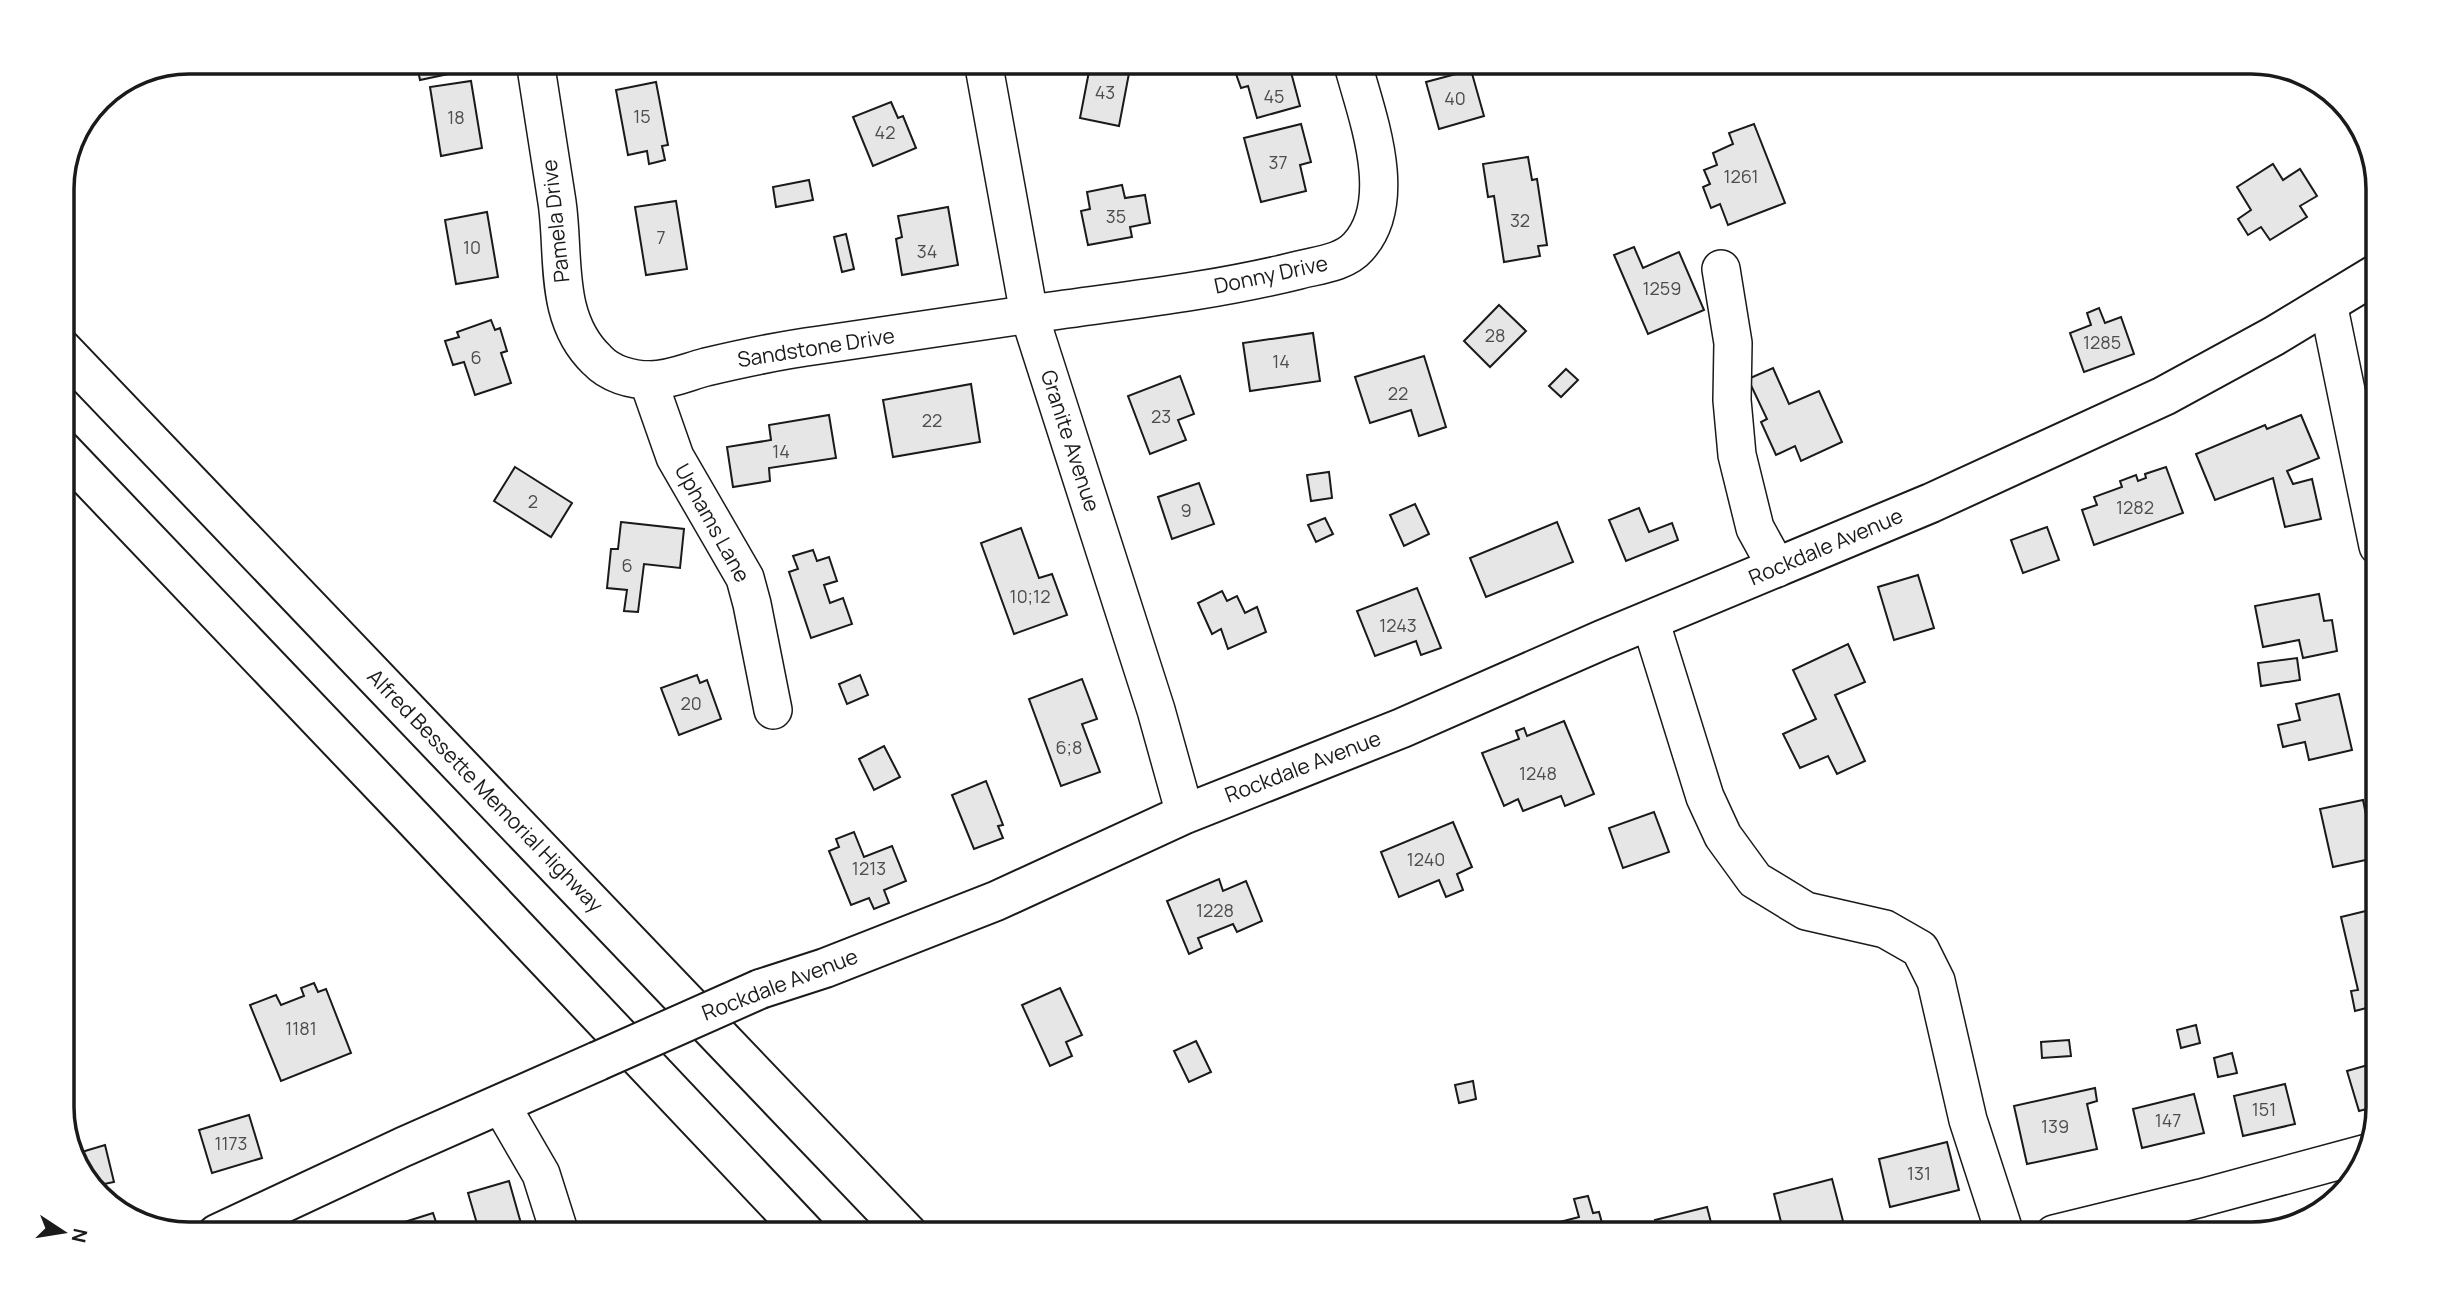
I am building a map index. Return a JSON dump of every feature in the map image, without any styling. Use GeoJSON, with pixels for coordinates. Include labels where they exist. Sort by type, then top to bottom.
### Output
{"type":"FeatureCollection","features":[{"type":"Feature","properties":{"kind":"main road","name":"Rockdale Avenue"},"geometry":{"type":"LineString","coordinates":[[243,1222],[760,989],[825,968],[996,901],[1185,814],[1402,728],[2108,423],[2220,367],[2365,281]]}},
{"type":"Feature","properties":{"kind":"main road","name":"Alfred Bessette Memorial Highway"},"geometry":{"type":"LineString","coordinates":[[74,363],[897,1222]]}},
{"type":"Feature","properties":{"kind":"main road"},"geometry":{"type":"LineString","coordinates":[[74,463],[422,826],[795,1222]]}},
{"type":"Feature","properties":{"kind":"street","name":"Pamela Drive"},"geometry":{"type":"LineString","coordinates":[[537,74],[558,206],[563,295],[577,334],[585,347],[606,368]]}},
{"type":"Feature","properties":{"kind":"street","name":"Granite Avenue"},"geometry":{"type":"LineString","coordinates":[[985,74],[1029,314],[1156,710],[1185,814]]}},
{"type":"Feature","properties":{"kind":"street","name":"Donny Drive"},"geometry":{"type":"LineString","coordinates":[[1029,314],[1257,281],[1339,260],[1357,249],[1375,215],[1379,176],[1367,111],[1356,74]]}},
{"type":"Feature","properties":{"kind":"street"},"geometry":{"type":"LineString","coordinates":[[1721,269],[1733,343],[1732,400],[1737,455],[1755,528],[1777,568]]}},
{"type":"Feature","properties":{"kind":"street"},"geometry":{"type":"LineString","coordinates":[[2328,303],[2365,484]]}},
{"type":"Feature","properties":{"kind":"street","name":"Sandstone Drive"},"geometry":{"type":"LineString","coordinates":[[606,368],[620,375],[648,380],[668,378],[706,367],[812,346],[1029,314]]}},
{"type":"Feature","properties":{"kind":"street","name":"Uphams Lane"},"geometry":{"type":"LineString","coordinates":[[648,380],[675,457],[745,578],[773,710]]}},
{"type":"Feature","properties":{"kind":"street"},"geometry":{"type":"LineString","coordinates":[[1650,620],[1705,797],[1723,836],[1755,880],[1806,911],[1885,929],[1920,949],[1936,981],[1968,1120],[2001,1222]]}},
{"type":"Feature","properties":{"kind":"street"},"geometry":{"type":"LineString","coordinates":[[501,1105],[541,1174],[556,1222]]}},
{"type":"Feature","properties":{"kind":"street"},"geometry":{"type":"LineString","coordinates":[[2103,1222],[2354,1156]]}},
{"type":"Feature","properties":{"kind":"building"},"geometry":{"type":"Polygon","coordinates":[[[419,74],[448,74],[420,80],[419,74]]]}},
{"type":"Feature","properties":{"kind":"building"},"geometry":{"type":"Polygon","coordinates":[[[1088,74],[1129,74],[1119,126],[1080,118],[1088,74]]]}},
{"type":"Feature","properties":{"kind":"building"},"geometry":{"type":"Polygon","coordinates":[[[1236,74],[1291,74],[1300,106],[1257,118],[1248,86],[1241,88],[1236,74]]]}},
{"type":"Feature","properties":{"kind":"building"},"geometry":{"type":"Polygon","coordinates":[[[1456,74],[1472,74],[1484,116],[1439,129],[1426,82],[1456,74]]]}},
{"type":"Feature","properties":{"kind":"building"},"geometry":{"type":"Polygon","coordinates":[[[471,81],[482,148],[441,156],[430,87],[471,81]]]}},
{"type":"Feature","properties":{"kind":"building"},"geometry":{"type":"Polygon","coordinates":[[[656,82],[668,145],[662,146],[665,160],[649,164],[647,151],[628,155],[616,90],[656,82]]]}},
{"type":"Feature","properties":{"kind":"building"},"geometry":{"type":"Polygon","coordinates":[[[891,102],[898,118],[903,116],[916,148],[873,166],[853,117],[891,102]]]}},
{"type":"Feature","properties":{"kind":"building"},"geometry":{"type":"Polygon","coordinates":[[[1301,124],[1311,162],[1300,165],[1306,191],[1261,202],[1244,138],[1301,124]]]}},
{"type":"Feature","properties":{"kind":"building"},"geometry":{"type":"Polygon","coordinates":[[[1754,124],[1785,203],[1728,225],[1720,204],[1711,208],[1703,187],[1710,184],[1704,170],[1717,165],[1713,153],[1733,144],[1729,133],[1754,124]]]}},
{"type":"Feature","properties":{"kind":"building"},"geometry":{"type":"Polygon","coordinates":[[[1528,157],[1532,180],[1537,179],[1547,245],[1538,246],[1540,256],[1504,262],[1494,196],[1488,197],[1483,164],[1528,157]]]}},
{"type":"Feature","properties":{"kind":"building"},"geometry":{"type":"Polygon","coordinates":[[[2273,164],[2283,180],[2300,169],[2317,196],[2300,206],[2307,217],[2270,240],[2261,227],[2248,235],[2238,219],[2251,210],[2237,187],[2273,164]]]}},
{"type":"Feature","properties":{"kind":"building"},"geometry":{"type":"Polygon","coordinates":[[[809,180],[813,200],[776,207],[773,187],[809,180]]]}},
{"type":"Feature","properties":{"kind":"building"},"geometry":{"type":"Polygon","coordinates":[[[1122,185],[1125,198],[1145,195],[1150,223],[1130,227],[1132,237],[1088,245],[1081,211],[1090,209],[1087,192],[1122,185]]]}},
{"type":"Feature","properties":{"kind":"building"},"geometry":{"type":"Polygon","coordinates":[[[676,201],[687,269],[646,275],[635,207],[676,201]]]}},
{"type":"Feature","properties":{"kind":"building"},"geometry":{"type":"Polygon","coordinates":[[[948,207],[958,265],[902,275],[896,239],[902,237],[898,216],[948,207]]]}},
{"type":"Feature","properties":{"kind":"building"},"geometry":{"type":"Polygon","coordinates":[[[487,212],[498,277],[456,284],[445,220],[487,212]]]}},
{"type":"Feature","properties":{"kind":"building"},"geometry":{"type":"Polygon","coordinates":[[[846,234],[854,269],[842,272],[834,237],[846,234]]]}},
{"type":"Feature","properties":{"kind":"building"},"geometry":{"type":"Polygon","coordinates":[[[1634,247],[1643,268],[1679,252],[1704,310],[1648,334],[1614,255],[1634,247]]]}},
{"type":"Feature","properties":{"kind":"building"},"geometry":{"type":"Polygon","coordinates":[[[1499,305],[1526,331],[1490,367],[1464,341],[1499,305]]]}},
{"type":"Feature","properties":{"kind":"building"},"geometry":{"type":"Polygon","coordinates":[[[2099,308],[2105,323],[2121,317],[2134,354],[2084,372],[2070,333],[2091,325],[2087,313],[2099,308]]]}},
{"type":"Feature","properties":{"kind":"building"},"geometry":{"type":"Polygon","coordinates":[[[491,320],[495,330],[500,328],[507,351],[501,353],[511,383],[475,395],[464,362],[453,365],[445,341],[459,337],[457,332],[491,320]]]}},
{"type":"Feature","properties":{"kind":"building"},"geometry":{"type":"Polygon","coordinates":[[[1313,333],[1320,381],[1250,391],[1243,343],[1313,333]]]}},
{"type":"Feature","properties":{"kind":"building"},"geometry":{"type":"Polygon","coordinates":[[[1424,356],[1446,427],[1419,436],[1411,410],[1370,423],[1355,377],[1424,356]]]}},
{"type":"Feature","properties":{"kind":"building"},"geometry":{"type":"Polygon","coordinates":[[[1773,368],[1789,404],[1819,391],[1842,442],[1801,461],[1795,446],[1776,455],[1761,422],[1767,419],[1748,379],[1773,368]]]}},
{"type":"Feature","properties":{"kind":"building"},"geometry":{"type":"Polygon","coordinates":[[[1566,369],[1578,380],[1561,397],[1549,386],[1566,369]]]}},
{"type":"Feature","properties":{"kind":"building"},"geometry":{"type":"Polygon","coordinates":[[[1180,376],[1194,414],[1178,420],[1186,440],[1150,454],[1128,396],[1180,376]]]}},
{"type":"Feature","properties":{"kind":"building"},"geometry":{"type":"Polygon","coordinates":[[[971,384],[980,442],[893,457],[883,400],[971,384]]]}},
{"type":"Feature","properties":{"kind":"building"},"geometry":{"type":"Polygon","coordinates":[[[829,415],[836,458],[769,468],[770,481],[733,487],[727,447],[771,440],[769,425],[829,415]]]}},
{"type":"Feature","properties":{"kind":"building"},"geometry":{"type":"Polygon","coordinates":[[[2301,415],[2319,458],[2287,471],[2293,484],[2312,479],[2321,519],[2285,527],[2273,478],[2215,500],[2196,454],[2265,425],[2267,429],[2301,415]]]}},
{"type":"Feature","properties":{"kind":"building"},"geometry":{"type":"Polygon","coordinates":[[[515,467],[572,503],[551,537],[494,501],[515,467]]]}},
{"type":"Feature","properties":{"kind":"building"},"geometry":{"type":"Polygon","coordinates":[[[2166,467],[2183,513],[2094,545],[2082,510],[2097,505],[2094,497],[2122,487],[2120,481],[2136,475],[2138,481],[2146,478],[2145,474],[2166,467]]]}},
{"type":"Feature","properties":{"kind":"building"},"geometry":{"type":"Polygon","coordinates":[[[1329,472],[1332,498],[1311,501],[1307,475],[1329,472]]]}},
{"type":"Feature","properties":{"kind":"building"},"geometry":{"type":"Polygon","coordinates":[[[1199,483],[1214,524],[1172,539],[1158,497],[1199,483]]]}},
{"type":"Feature","properties":{"kind":"building"},"geometry":{"type":"Polygon","coordinates":[[[1415,504],[1429,534],[1404,546],[1390,515],[1415,504]]]}},
{"type":"Feature","properties":{"kind":"building"},"geometry":{"type":"Polygon","coordinates":[[[1639,508],[1649,532],[1672,523],[1678,540],[1626,561],[1609,520],[1639,508]]]}},
{"type":"Feature","properties":{"kind":"building"},"geometry":{"type":"Polygon","coordinates":[[[1325,518],[1333,534],[1316,542],[1308,525],[1325,518]]]}},
{"type":"Feature","properties":{"kind":"building"},"geometry":{"type":"Polygon","coordinates":[[[621,522],[684,529],[680,568],[644,564],[638,612],[624,611],[627,590],[607,588],[611,549],[618,549],[621,522]]]}},
{"type":"Feature","properties":{"kind":"building"},"geometry":{"type":"Polygon","coordinates":[[[1557,522],[1573,562],[1486,597],[1470,558],[1557,522]]]}},
{"type":"Feature","properties":{"kind":"building"},"geometry":{"type":"Polygon","coordinates":[[[2047,527],[2059,560],[2023,573],[2011,540],[2047,527]]]}},
{"type":"Feature","properties":{"kind":"building"},"geometry":{"type":"Polygon","coordinates":[[[1021,528],[1039,578],[1052,574],[1067,615],[1014,634],[981,543],[1021,528]]]}},
{"type":"Feature","properties":{"kind":"building"},"geometry":{"type":"Polygon","coordinates":[[[813,550],[817,561],[829,557],[837,581],[824,585],[830,603],[843,598],[852,624],[811,638],[789,572],[798,569],[793,556],[813,550]]]}},
{"type":"Feature","properties":{"kind":"building"},"geometry":{"type":"Polygon","coordinates":[[[1918,575],[1934,628],[1894,640],[1878,587],[1918,575]]]}},
{"type":"Feature","properties":{"kind":"building"},"geometry":{"type":"Polygon","coordinates":[[[1417,588],[1441,648],[1421,655],[1416,641],[1375,656],[1357,611],[1417,588]]]}},
{"type":"Feature","properties":{"kind":"building"},"geometry":{"type":"Polygon","coordinates":[[[1222,591],[1227,601],[1237,596],[1245,613],[1257,607],[1266,632],[1228,649],[1221,629],[1212,634],[1198,603],[1222,591]]]}},
{"type":"Feature","properties":{"kind":"building"},"geometry":{"type":"Polygon","coordinates":[[[2319,594],[2324,621],[2332,620],[2337,651],[2303,658],[2299,640],[2263,647],[2255,606],[2319,594]]]}},
{"type":"Feature","properties":{"kind":"building"},"geometry":{"type":"Polygon","coordinates":[[[1848,644],[1865,682],[1835,695],[1865,761],[1837,774],[1828,756],[1800,768],[1783,734],[1816,719],[1793,670],[1848,644]]]}},
{"type":"Feature","properties":{"kind":"building"},"geometry":{"type":"Polygon","coordinates":[[[2297,658],[2300,680],[2261,686],[2258,663],[2297,658]]]}},
{"type":"Feature","properties":{"kind":"building"},"geometry":{"type":"Polygon","coordinates":[[[697,675],[700,683],[707,680],[721,719],[679,735],[661,688],[697,675]]]}},
{"type":"Feature","properties":{"kind":"building"},"geometry":{"type":"Polygon","coordinates":[[[860,675],[868,695],[847,704],[839,684],[860,675]]]}},
{"type":"Feature","properties":{"kind":"building"},"geometry":{"type":"Polygon","coordinates":[[[1082,679],[1097,719],[1082,724],[1100,772],[1061,786],[1029,699],[1082,679]]]}},
{"type":"Feature","properties":{"kind":"building"},"geometry":{"type":"Polygon","coordinates":[[[2339,694],[2352,750],[2309,760],[2305,742],[2283,747],[2278,725],[2300,720],[2296,704],[2339,694]]]}},
{"type":"Feature","properties":{"kind":"building"},"geometry":{"type":"Polygon","coordinates":[[[1564,721],[1594,794],[1565,806],[1561,796],[1523,811],[1518,799],[1504,806],[1482,753],[1519,739],[1516,731],[1524,728],[1527,736],[1564,721]]]}},
{"type":"Feature","properties":{"kind":"building"},"geometry":{"type":"Polygon","coordinates":[[[884,746],[900,777],[874,790],[859,759],[884,746]]]}},
{"type":"Feature","properties":{"kind":"building"},"geometry":{"type":"Polygon","coordinates":[[[986,781],[1003,825],[998,826],[1003,838],[974,849],[952,795],[986,781]]]}},
{"type":"Feature","properties":{"kind":"building"},"geometry":{"type":"Polygon","coordinates":[[[2363,800],[2366,860],[2333,867],[2320,809],[2363,800]]]}},
{"type":"Feature","properties":{"kind":"building"},"geometry":{"type":"Polygon","coordinates":[[[1654,812],[1669,852],[1623,868],[1609,828],[1654,812]]]}},
{"type":"Feature","properties":{"kind":"building"},"geometry":{"type":"Polygon","coordinates":[[[1453,822],[1472,867],[1457,874],[1463,890],[1446,897],[1439,880],[1399,897],[1381,852],[1453,822]]]}},
{"type":"Feature","properties":{"kind":"building"},"geometry":{"type":"Polygon","coordinates":[[[854,832],[864,857],[892,846],[906,881],[884,890],[889,903],[874,909],[869,898],[851,905],[829,851],[839,847],[836,839],[854,832]]]}},
{"type":"Feature","properties":{"kind":"building"},"geometry":{"type":"Polygon","coordinates":[[[1219,879],[1223,891],[1246,881],[1262,921],[1237,932],[1233,924],[1198,938],[1202,948],[1189,954],[1167,901],[1219,879]]]}},
{"type":"Feature","properties":{"kind":"building"},"geometry":{"type":"Polygon","coordinates":[[[2366,911],[2366,1008],[2355,1011],[2351,991],[2358,990],[2341,917],[2366,911]]]}},
{"type":"Feature","properties":{"kind":"building"},"geometry":{"type":"Polygon","coordinates":[[[314,983],[318,992],[326,989],[351,1053],[281,1081],[250,1005],[276,995],[281,1005],[304,996],[301,988],[314,983]]]}},
{"type":"Feature","properties":{"kind":"building"},"geometry":{"type":"Polygon","coordinates":[[[1060,988],[1082,1035],[1066,1042],[1072,1056],[1050,1066],[1022,1005],[1060,988]]]}},
{"type":"Feature","properties":{"kind":"building"},"geometry":{"type":"Polygon","coordinates":[[[2196,1025],[2200,1043],[2181,1048],[2177,1030],[2196,1025]]]}},
{"type":"Feature","properties":{"kind":"building"},"geometry":{"type":"Polygon","coordinates":[[[2069,1040],[2071,1056],[2042,1058],[2041,1042],[2069,1040]]]}},
{"type":"Feature","properties":{"kind":"building"},"geometry":{"type":"Polygon","coordinates":[[[1196,1041],[1211,1072],[1189,1082],[1174,1051],[1196,1041]]]}},
{"type":"Feature","properties":{"kind":"building"},"geometry":{"type":"Polygon","coordinates":[[[2232,1053],[2237,1073],[2218,1077],[2214,1058],[2232,1053]]]}},
{"type":"Feature","properties":{"kind":"building"},"geometry":{"type":"Polygon","coordinates":[[[2366,1065],[2366,1109],[2359,1111],[2347,1071],[2366,1065]]]}},
{"type":"Feature","properties":{"kind":"building"},"geometry":{"type":"Polygon","coordinates":[[[1473,1081],[1476,1099],[1459,1103],[1455,1085],[1473,1081]]]}},
{"type":"Feature","properties":{"kind":"building"},"geometry":{"type":"Polygon","coordinates":[[[2285,1084],[2295,1124],[2243,1136],[2234,1096],[2285,1084]]]}},
{"type":"Feature","properties":{"kind":"building"},"geometry":{"type":"Polygon","coordinates":[[[2095,1088],[2097,1101],[2087,1104],[2097,1149],[2027,1164],[2014,1106],[2095,1088]]]}},
{"type":"Feature","properties":{"kind":"building"},"geometry":{"type":"Polygon","coordinates":[[[2194,1094],[2204,1133],[2142,1148],[2133,1109],[2194,1094]]]}},
{"type":"Feature","properties":{"kind":"building"},"geometry":{"type":"Polygon","coordinates":[[[249,1115],[262,1158],[212,1173],[199,1130],[249,1115]]]}},
{"type":"Feature","properties":{"kind":"building"},"geometry":{"type":"Polygon","coordinates":[[[1947,1142],[1959,1190],[1890,1207],[1879,1159],[1947,1142]]]}},
{"type":"Feature","properties":{"kind":"building"},"geometry":{"type":"Polygon","coordinates":[[[105,1145],[114,1182],[104,1184],[83,1152],[105,1145]]]}},
{"type":"Feature","properties":{"kind":"building"},"geometry":{"type":"Polygon","coordinates":[[[1832,1179],[1843,1221],[1781,1222],[1774,1194],[1832,1179]]]}},
{"type":"Feature","properties":{"kind":"building"},"geometry":{"type":"Polygon","coordinates":[[[509,1181],[521,1222],[476,1222],[468,1193],[509,1181]]]}},
{"type":"Feature","properties":{"kind":"building"},"geometry":{"type":"Polygon","coordinates":[[[1588,1196],[1593,1213],[1599,1212],[1602,1222],[1560,1222],[1579,1217],[1574,1199],[1588,1196]]]}},
{"type":"Feature","properties":{"kind":"building"},"geometry":{"type":"Polygon","coordinates":[[[1707,1207],[1711,1222],[1655,1222],[1707,1207]]]}},
{"type":"Feature","properties":{"kind":"building"},"geometry":{"type":"Polygon","coordinates":[[[433,1213],[436,1222],[405,1222],[433,1213]]]}}]}
